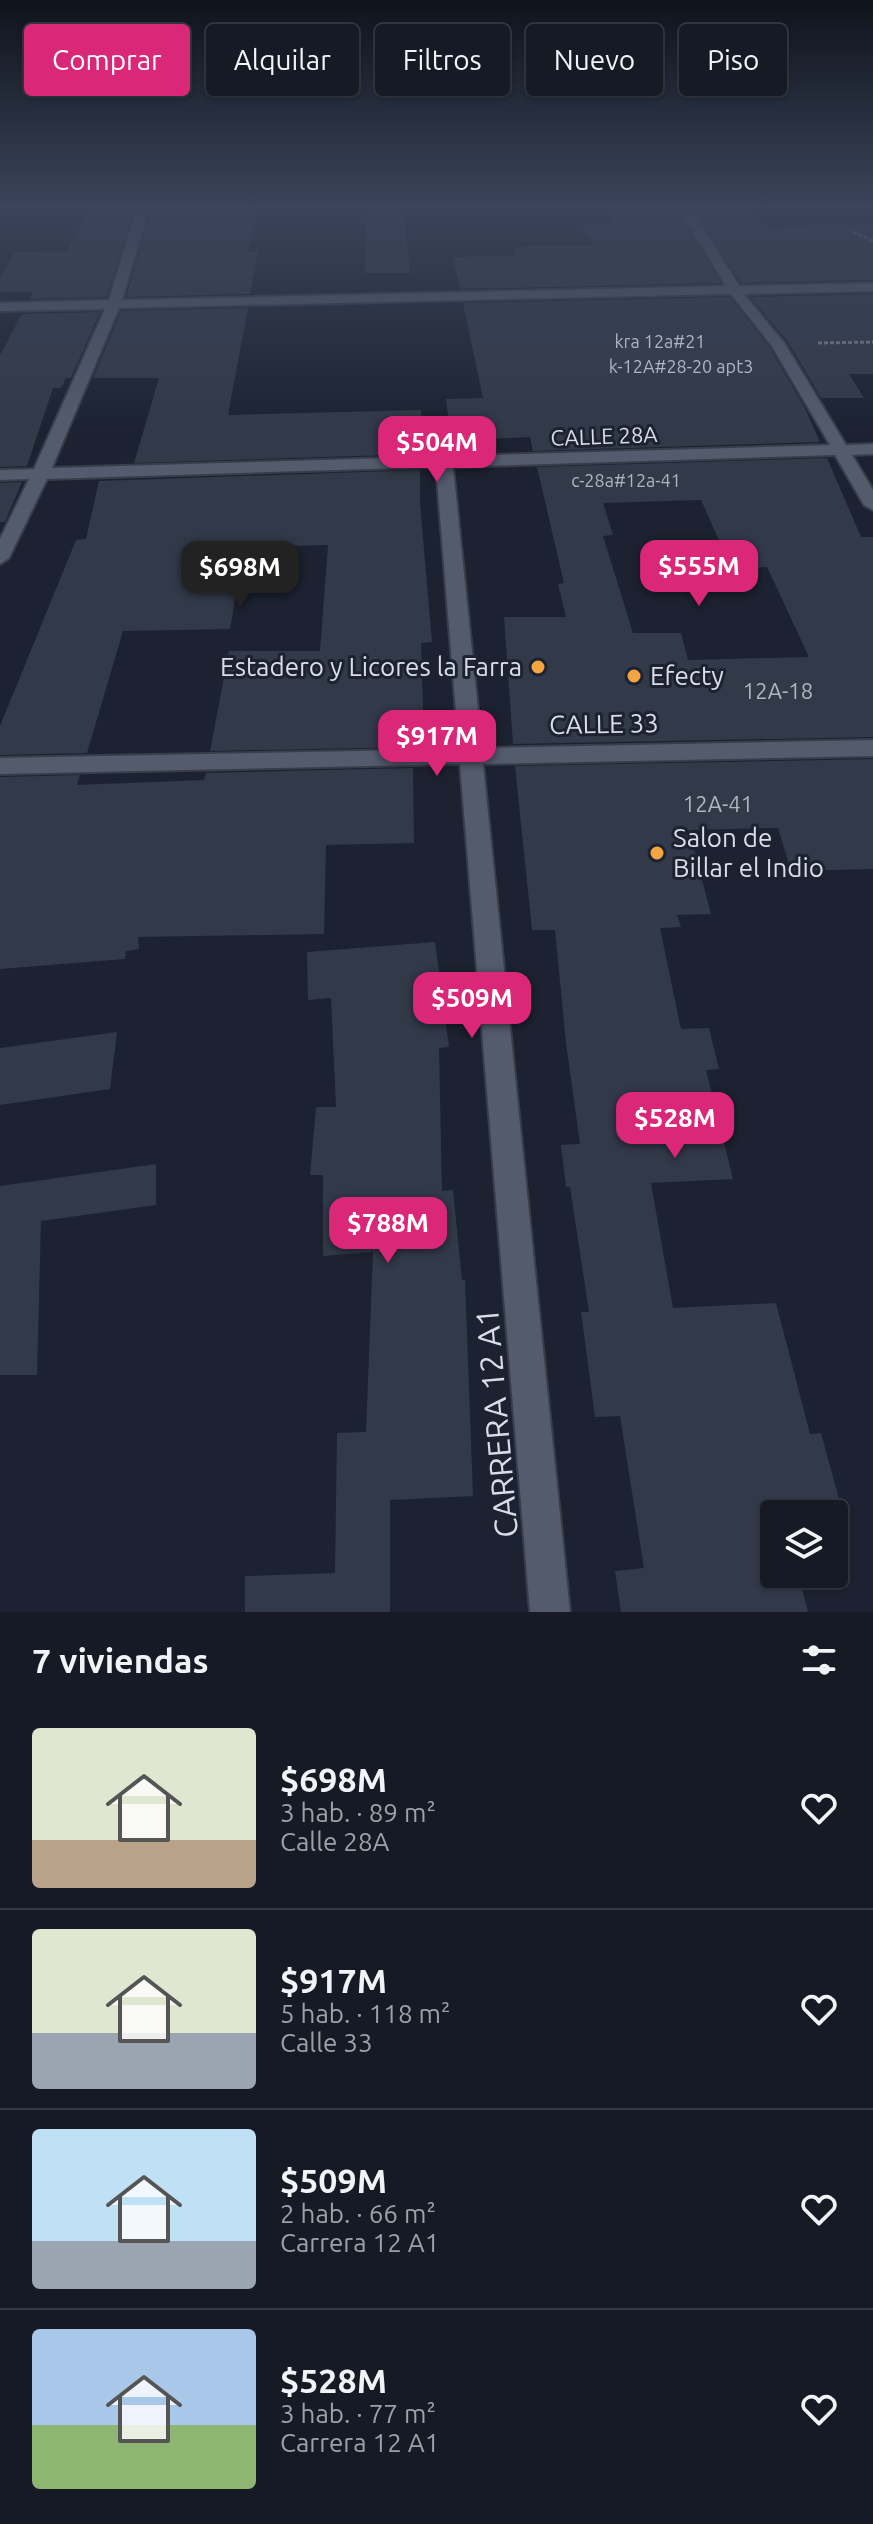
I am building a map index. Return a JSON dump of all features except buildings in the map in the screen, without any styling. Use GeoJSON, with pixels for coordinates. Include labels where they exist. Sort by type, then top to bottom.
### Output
{"type":"FeatureCollection","features":[{"type":"Feature","properties":{"kind":"street"},"geometry":{"type":"LineString","coordinates":[[0,558],[41,473],[122,280]]}},
{"type":"Feature","properties":{"kind":"street"},"geometry":{"type":"LineString","coordinates":[[728,280],[778,344],[873,505]]}},
{"type":"Feature","properties":{"kind":"street"},"geometry":{"type":"LineString","coordinates":[[0,307],[873,287]]}},
{"type":"Feature","properties":{"kind":"street","name":"CALLE 28A"},"geometry":{"type":"LineString","coordinates":[[0,475],[873,449]]}},
{"type":"Feature","properties":{"kind":"street","name":"CARRERA 12 A1"},"geometry":{"type":"LineString","coordinates":[[444,464],[550,1612]]}},
{"type":"Feature","properties":{"kind":"street","name":"CALLE 33"},"geometry":{"type":"LineString","coordinates":[[0,766],[873,748]]}},
{"type":"Feature","properties":{"kind":"path"},"geometry":{"type":"LineString","coordinates":[[778,344],[873,342]]}},
{"type":"Feature","properties":{"kind":"place","name":"Estadero y Licores la Farra"},"geometry":{"type":"Point","coordinates":[538,667]}},
{"type":"Feature","properties":{"kind":"place","name":"Efecty"},"geometry":{"type":"Point","coordinates":[634,676]}},
{"type":"Feature","properties":{"kind":"place","name":"Salon de Billar el Indio"},"geometry":{"type":"Point","coordinates":[657,853]}}]}
